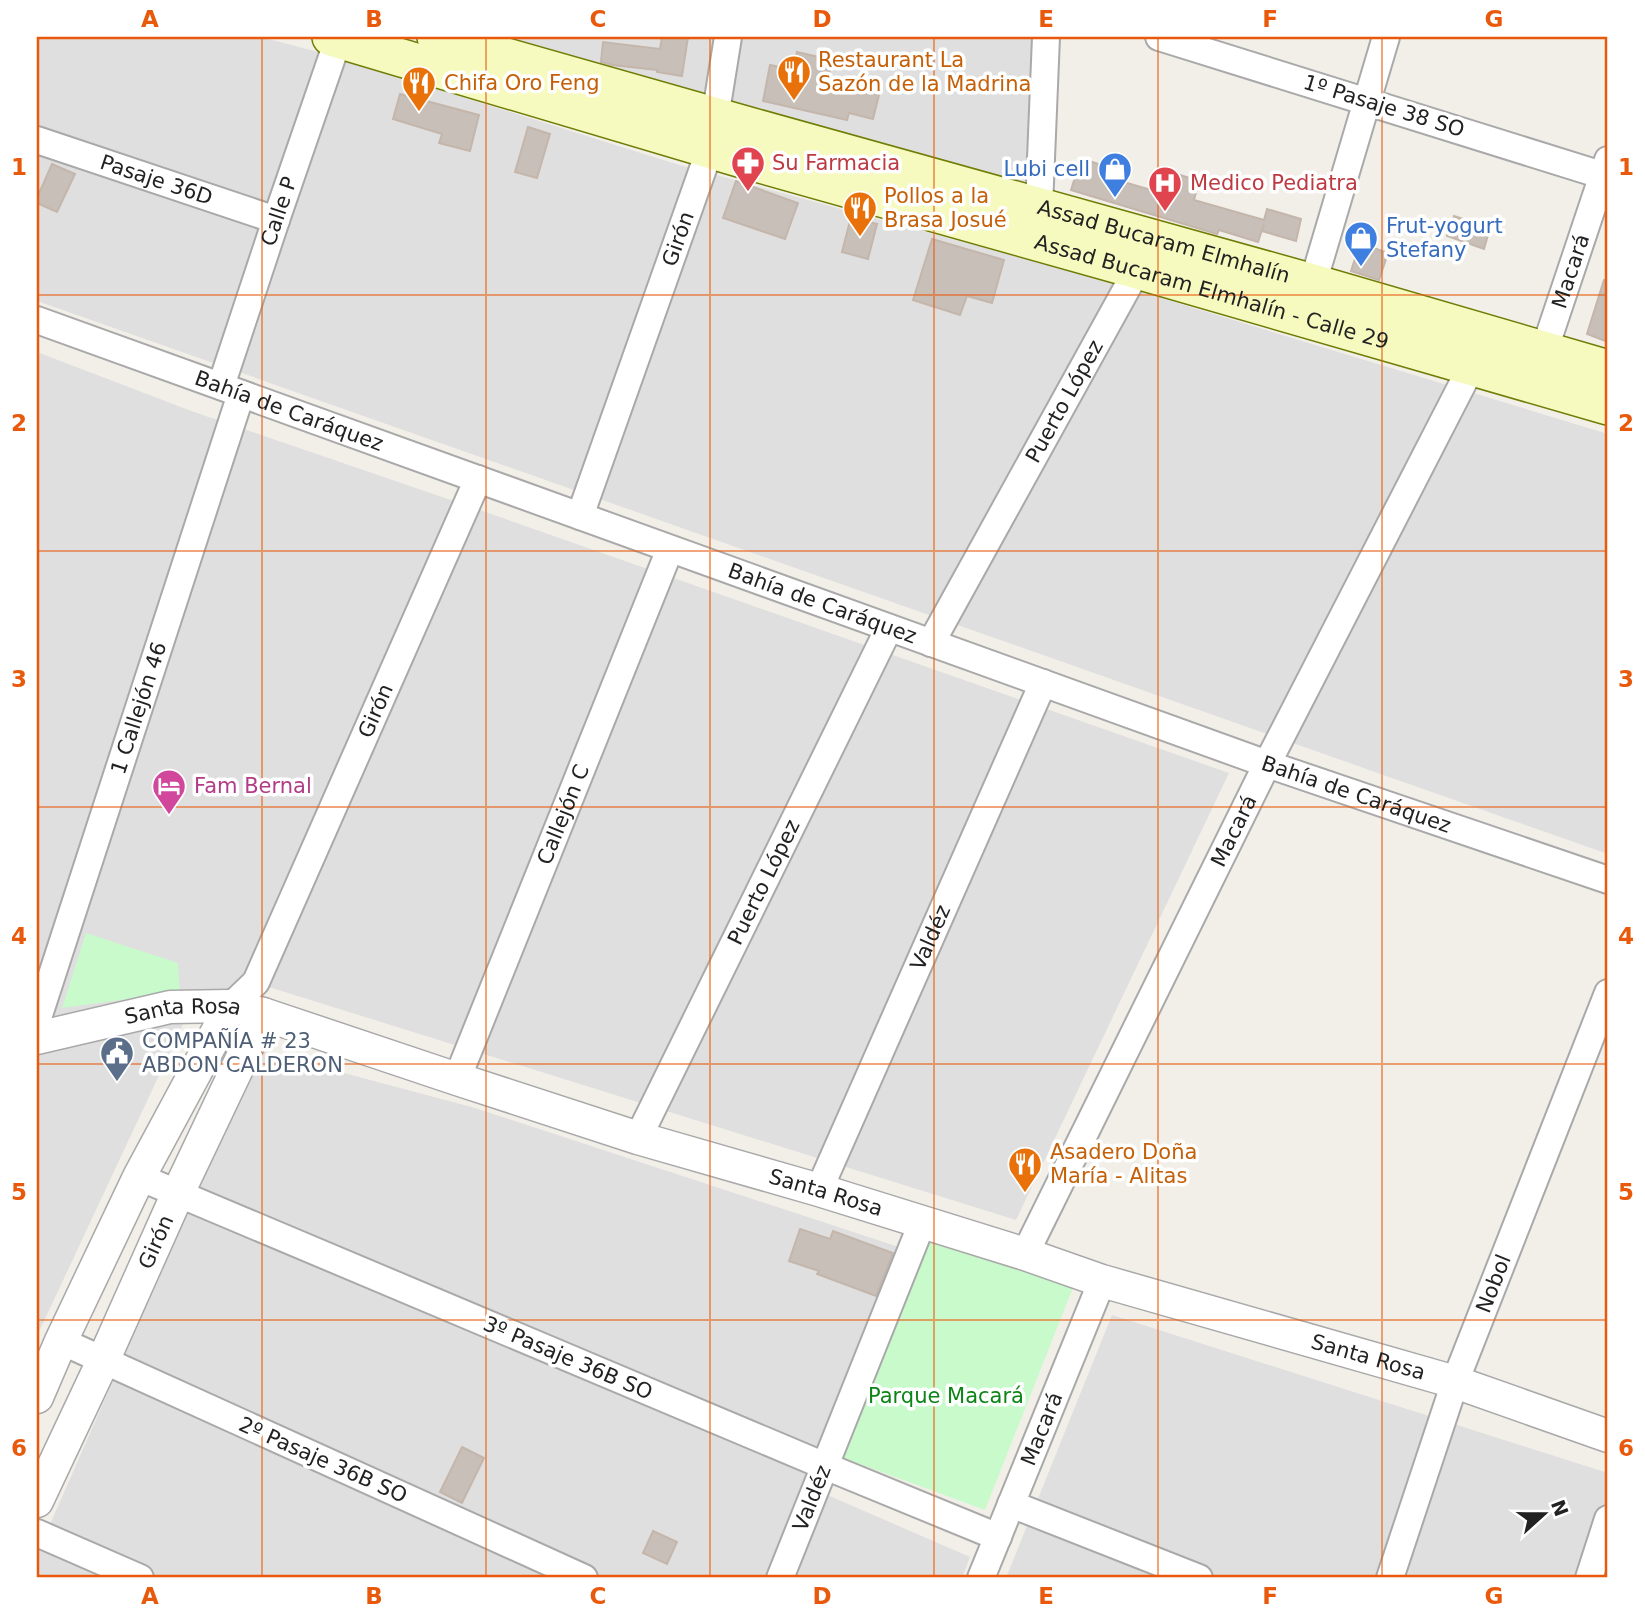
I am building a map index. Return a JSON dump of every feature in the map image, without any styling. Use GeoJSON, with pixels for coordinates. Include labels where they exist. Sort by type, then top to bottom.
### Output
{"type":"FeatureCollection","features":[{"type":"Feature","properties":{"kind":"main road","name":"Assad Bucaram Elmhalín"},"geometry":{"type":"LineString","coordinates":[[436,37],[713,133],[1039,207],[1487,334],[1539,367],[1608,369]]}},
{"type":"Feature","properties":{"kind":"main road","name":"Assad Bucaram Elmhalín - Calle 29"},"geometry":{"type":"LineString","coordinates":[[350,40],[713,133],[1137,270],[1471,367],[1539,367],[1608,406]]}},
{"type":"Feature","properties":{"kind":"street","name":"Girón"},"geometry":{"type":"LineString","coordinates":[[580,516],[713,133],[727,37]]}},
{"type":"Feature","properties":{"kind":"street","name":"1º Pasaje 38 SO"},"geometry":{"type":"LineString","coordinates":[[1159,37],[1607,170]]}},
{"type":"Feature","properties":{"kind":"street"},"geometry":{"type":"LineString","coordinates":[[1312,283],[1386,37]]}},
{"type":"Feature","properties":{"kind":"street"},"geometry":{"type":"LineString","coordinates":[[1039,207],[1040,38]]}},
{"type":"Feature","properties":{"kind":"street","name":"Calle P"},"geometry":{"type":"LineString","coordinates":[[232,390],[276,220],[350,40]]}},
{"type":"Feature","properties":{"kind":"street","name":"Pasaje 36D"},"geometry":{"type":"LineString","coordinates":[[37,140],[276,220]]}},
{"type":"Feature","properties":{"kind":"street","name":"Macará"},"geometry":{"type":"LineString","coordinates":[[1539,367],[1607,170]]}},
{"type":"Feature","properties":{"kind":"street","name":"Puerto López"},"geometry":{"type":"LineString","coordinates":[[931,643],[1137,270]]}},
{"type":"Feature","properties":{"kind":"street","name":"Bahía de Caráquez"},"geometry":{"type":"LineString","coordinates":[[37,321],[1266,764],[1608,880]]}},
{"type":"Feature","properties":{"kind":"street","name":"Macará"},"geometry":{"type":"LineString","coordinates":[[1024,1254],[1266,764],[1487,334]]}},
{"type":"Feature","properties":{"kind":"street","name":"1 Callejón 46"},"geometry":{"type":"LineString","coordinates":[[37,1021],[232,390]]}},
{"type":"Feature","properties":{"kind":"street","name":"Girón"},"geometry":{"type":"LineString","coordinates":[[37,1397],[139,1177],[231,1006],[256,982],[478,479]]}},
{"type":"Feature","properties":{"kind":"street","name":"Callejón C"},"geometry":{"type":"LineString","coordinates":[[457,1079],[670,549]]}},
{"type":"Feature","properties":{"kind":"street","name":"Puerto López"},"geometry":{"type":"LineString","coordinates":[[638,1138],[890,628]]}},
{"type":"Feature","properties":{"kind":"street","name":"Valdéz"},"geometry":{"type":"LineString","coordinates":[[819,1190],[1043,683]]}},
{"type":"Feature","properties":{"kind":"street"},"geometry":{"type":"LineString","coordinates":[[256,982],[263,1014]]}},
{"type":"Feature","properties":{"kind":"street","name":"Nobol"},"geometry":{"type":"LineString","coordinates":[[1390,1578],[1455,1382],[1608,993]]}},
{"type":"Feature","properties":{"kind":"street","name":"Santa Rosa"},"geometry":{"type":"LineString","coordinates":[[37,1038],[170,1007],[231,1006],[263,1014],[638,1138],[819,1190],[1102,1281],[1455,1382],[1608,1436]]}},
{"type":"Feature","properties":{"kind":"street","name":"Girón"},"geometry":{"type":"LineString","coordinates":[[37,1501],[263,1014]]}},
{"type":"Feature","properties":{"kind":"street","name":"3º Pasaje 36B SO"},"geometry":{"type":"LineString","coordinates":[[139,1177],[998,1537]]}},
{"type":"Feature","properties":{"kind":"street","name":"Valdéz"},"geometry":{"type":"LineString","coordinates":[[780,1578],[922,1223]]}},
{"type":"Feature","properties":{"kind":"street","name":"Macará"},"geometry":{"type":"LineString","coordinates":[[981,1578],[1102,1281]]}},
{"type":"Feature","properties":{"kind":"street","name":"2º Pasaje 36B SO"},"geometry":{"type":"LineString","coordinates":[[61,1341],[584,1578]]}},
{"type":"Feature","properties":{"kind":"street"},"geometry":{"type":"LineString","coordinates":[[1011,1504],[1199,1578]]}},
{"type":"Feature","properties":{"kind":"street"},"geometry":{"type":"LineString","coordinates":[[1589,1578],[1608,1519]]}},
{"type":"Feature","properties":{"kind":"street"},"geometry":{"type":"LineString","coordinates":[[37,1533],[140,1578]]}},
{"type":"Feature","properties":{"kind":"shaded area"},"geometry":{"type":"Polygon","coordinates":[[[37,37],[261,37],[322,53],[676,164],[1095,278],[1608,434],[1608,854],[37,301],[37,37]]]}},
{"type":"Feature","properties":{"kind":"shaded area"},"geometry":{"type":"Polygon","coordinates":[[[408,37],[1060,37],[1045,201],[408,37]]]}},
{"type":"Feature","properties":{"kind":"shaded area"},"geometry":{"type":"Polygon","coordinates":[[[37,352],[194,412],[1229,773],[1016,1220],[272,988],[198,992],[37,1336],[37,352]]]}},
{"type":"Feature","properties":{"kind":"shaded area"},"geometry":{"type":"Polygon","coordinates":[[[258,1050],[475,1108],[899,1247],[802,1484],[970,1557],[962,1578],[37,1578],[37,1554],[258,1050]]]}},
{"type":"Feature","properties":{"kind":"shaded area"},"geometry":{"type":"Polygon","coordinates":[[[1112,1315],[1608,1473],[1608,1578],[1006,1578],[1112,1315]]]}},
{"type":"Feature","properties":{"kind":"green space"},"geometry":{"type":"Polygon","coordinates":[[[86,933],[178,963],[180,992],[62,1008],[86,933]]]}},
{"type":"Feature","properties":{"kind":"green space","name":"Parque Macará"},"geometry":{"type":"Polygon","coordinates":[[[927,1237],[1074,1285],[985,1510],[838,1456],[927,1237]]]}},
{"type":"Feature","properties":{"kind":"building"},"geometry":{"type":"Polygon","coordinates":[[[662,37],[688,37],[682,76],[601,62],[603,42],[660,49],[662,37]]]}},
{"type":"Feature","properties":{"kind":"building"},"geometry":{"type":"Polygon","coordinates":[[[797,52],[832,60],[827,83],[879,95],[873,119],[849,113],[847,120],[763,101],[770,65],[794,70],[797,52]]]}},
{"type":"Feature","properties":{"kind":"building"},"geometry":{"type":"Polygon","coordinates":[[[400,94],[479,115],[470,151],[439,143],[442,134],[393,119],[400,94]]]}},
{"type":"Feature","properties":{"kind":"building"},"geometry":{"type":"Polygon","coordinates":[[[528,127],[550,134],[537,178],[515,172],[528,127]]]}},
{"type":"Feature","properties":{"kind":"building"},"geometry":{"type":"Polygon","coordinates":[[[1081,158],[1113,169],[1110,178],[1151,190],[1158,168],[1199,181],[1194,200],[1264,220],[1267,209],[1301,219],[1296,241],[1262,231],[1264,224],[1258,242],[1219,230],[1217,234],[1071,190],[1081,158]]]}},
{"type":"Feature","properties":{"kind":"building"},"geometry":{"type":"Polygon","coordinates":[[[52,164],[75,174],[57,212],[37,203],[52,164]]]}},
{"type":"Feature","properties":{"kind":"building"},"geometry":{"type":"Polygon","coordinates":[[[736,181],[798,203],[785,239],[723,218],[736,181]]]}},
{"type":"Feature","properties":{"kind":"building"},"geometry":{"type":"Polygon","coordinates":[[[1454,216],[1490,228],[1484,249],[1447,236],[1454,216]]]}},
{"type":"Feature","properties":{"kind":"building","name":"Pollos a la Brasa Josué"},"geometry":{"type":"Polygon","coordinates":[[[851,217],[877,224],[868,259],[842,252],[851,217]]]}},
{"type":"Feature","properties":{"kind":"building"},"geometry":{"type":"Polygon","coordinates":[[[932,239],[1004,260],[992,303],[967,296],[960,315],[913,300],[932,239]]]}},
{"type":"Feature","properties":{"kind":"building"},"geometry":{"type":"Polygon","coordinates":[[[1360,243],[1388,253],[1379,280],[1351,271],[1360,243]]]}},
{"type":"Feature","properties":{"kind":"building"},"geometry":{"type":"Polygon","coordinates":[[[1604,280],[1608,281],[1608,342],[1587,334],[1604,280]]]}},
{"type":"Feature","properties":{"kind":"building"},"geometry":{"type":"Polygon","coordinates":[[[800,1229],[830,1239],[833,1231],[893,1253],[876,1296],[789,1261],[800,1229]]]}},
{"type":"Feature","properties":{"kind":"building"},"geometry":{"type":"Polygon","coordinates":[[[462,1447],[484,1458],[462,1503],[440,1492],[462,1447]]]}},
{"type":"Feature","properties":{"kind":"building"},"geometry":{"type":"Polygon","coordinates":[[[653,1531],[677,1542],[667,1564],[643,1553],[653,1531]]]}},
{"type":"Feature","properties":{"kind":"place","name":"Restaurant La Sazón de la Madrina"},"geometry":{"type":"Point","coordinates":[794,102]}},
{"type":"Feature","properties":{"kind":"place","name":"Chifa Oro Feng"},"geometry":{"type":"Point","coordinates":[419,113]}},
{"type":"Feature","properties":{"kind":"place","name":"Su Farmacia"},"geometry":{"type":"Point","coordinates":[748,193]}},
{"type":"Feature","properties":{"kind":"place","name":"Lubi cell"},"geometry":{"type":"Point","coordinates":[1115,199]}},
{"type":"Feature","properties":{"kind":"place","name":"Medico Pediatra"},"geometry":{"type":"Point","coordinates":[1165,213]}},
{"type":"Feature","properties":{"kind":"place","name":"Pollos a la Brasa Josué"},"geometry":{"type":"Point","coordinates":[860,238]}},
{"type":"Feature","properties":{"kind":"place","name":"Frut-yogurt Stefany"},"geometry":{"type":"Point","coordinates":[1361,268]}},
{"type":"Feature","properties":{"kind":"place","name":"Fam Bernal"},"geometry":{"type":"Point","coordinates":[169,816]}},
{"type":"Feature","properties":{"kind":"place","name":"COMPAÑÍA # 23 ABDON CALDERON"},"geometry":{"type":"Point","coordinates":[117,1083]}},
{"type":"Feature","properties":{"kind":"place","name":"Asadero Doña María - Alitas"},"geometry":{"type":"Point","coordinates":[1025,1194]}}]}
